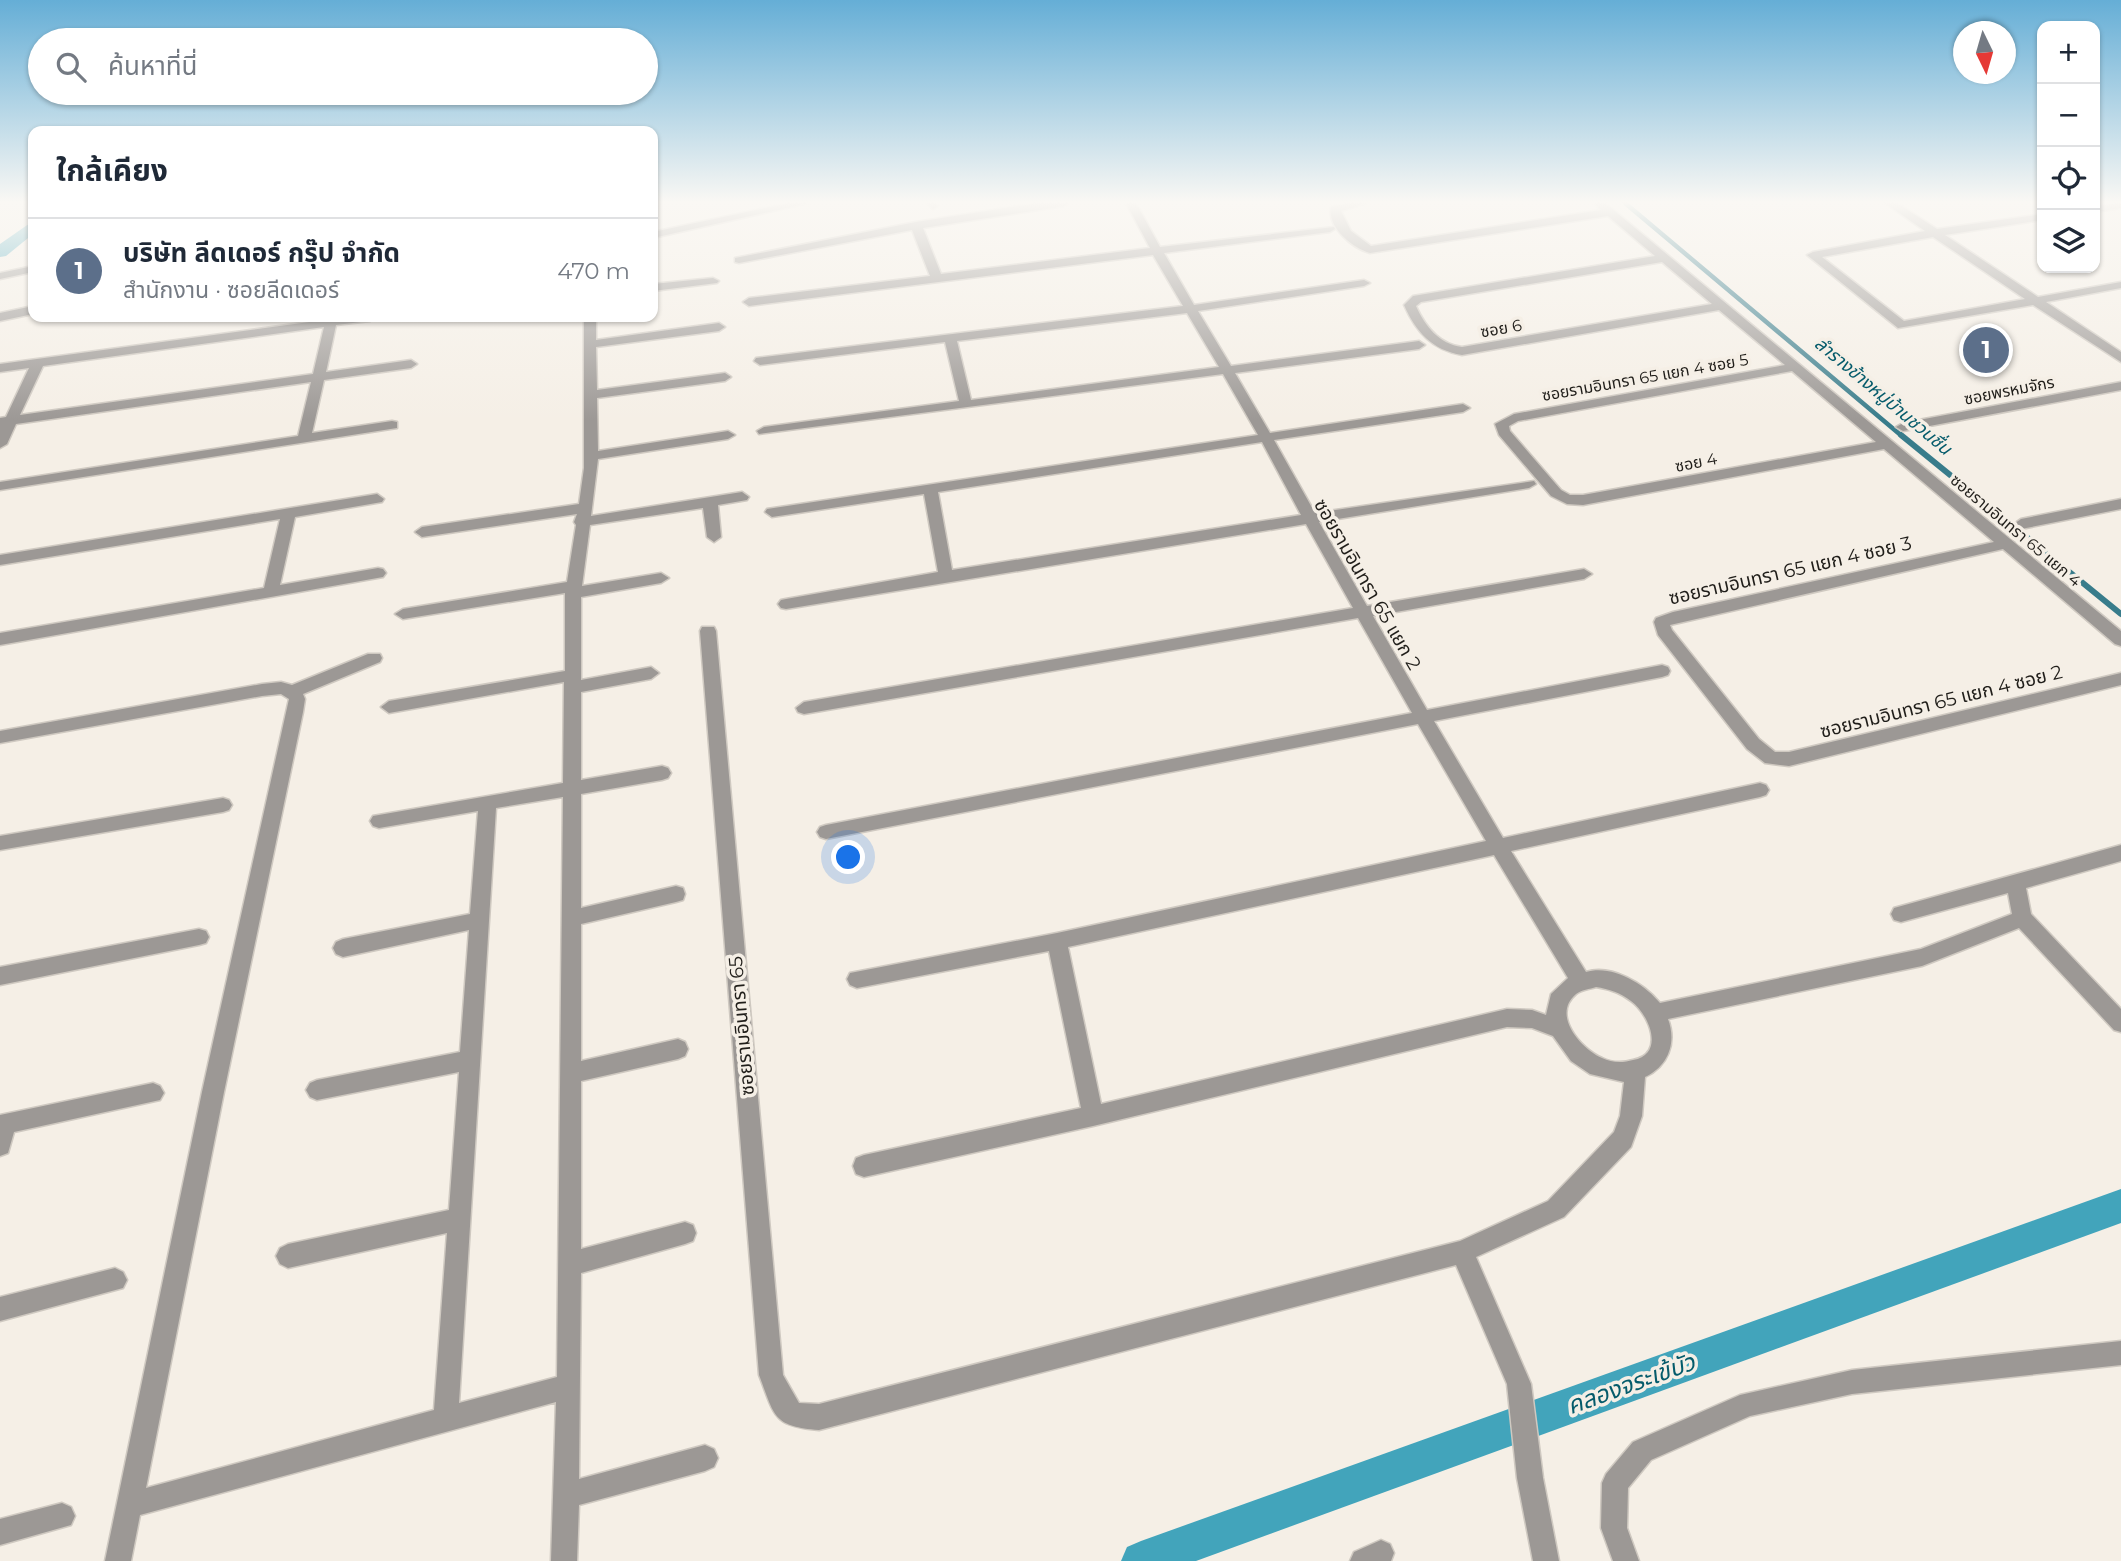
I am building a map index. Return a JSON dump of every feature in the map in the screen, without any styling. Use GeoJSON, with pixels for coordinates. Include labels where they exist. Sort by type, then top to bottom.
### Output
{"type":"FeatureCollection","features":[{"type":"Feature","properties":{"kind":"street"},"geometry":{"type":"LineString","coordinates":[[749,302],[954,276]]}},
{"type":"Feature","properties":{"kind":"street","name":"ซอยรามอินทรา 65 แยก 2"},"geometry":{"type":"LineString","coordinates":[[1169,276],[1267,440],[1309,520],[1423,719],[1580,980]]}},
{"type":"Feature","properties":{"kind":"street","name":"ซอย 6"},"geometry":{"type":"LineString","coordinates":[[1556,276],[1417,299],[1410,305],[1436,343],[1444,348],[1462,351],[1721,306]]}},
{"type":"Feature","properties":{"kind":"street","name":"ซอยรามอินทรา 65 แยก 4"},"geometry":{"type":"LineString","coordinates":[[1685,276],[2121,640]]}},
{"type":"Feature","properties":{"kind":"street"},"geometry":{"type":"LineString","coordinates":[[1838,276],[1902,325],[2121,285]]}},
{"type":"Feature","properties":{"kind":"street"},"geometry":{"type":"LineString","coordinates":[[1999,276],[2121,358]]}},
{"type":"Feature","properties":{"kind":"street"},"geometry":{"type":"LineString","coordinates":[[658,287],[713,281]]}},
{"type":"Feature","properties":{"kind":"street"},"geometry":{"type":"LineString","coordinates":[[760,361],[1189,309],[1364,283]]}},
{"type":"Feature","properties":{"kind":"street"},"geometry":{"type":"LineString","coordinates":[[0,317],[28,311]]}},
{"type":"Feature","properties":{"kind":"street"},"geometry":{"type":"LineString","coordinates":[[0,368],[331,322],[304,439]]}},
{"type":"Feature","properties":{"kind":"street"},"geometry":{"type":"LineString","coordinates":[[564,1561],[569,1386],[574,589],[591,456],[590,322]]}},
{"type":"Feature","properties":{"kind":"street"},"geometry":{"type":"LineString","coordinates":[[590,344],[719,327]]}},
{"type":"Feature","properties":{"kind":"street"},"geometry":{"type":"LineString","coordinates":[[950,338],[966,404]]}},
{"type":"Feature","properties":{"kind":"street"},"geometry":{"type":"LineString","coordinates":[[764,431],[1419,345]]}},
{"type":"Feature","properties":{"kind":"street"},"geometry":{"type":"LineString","coordinates":[[0,444],[6,421],[38,363]]}},
{"type":"Feature","properties":{"kind":"street"},"geometry":{"type":"LineString","coordinates":[[6,421],[411,364]]}},
{"type":"Feature","properties":{"kind":"street","name":"ซอยรามอินทรา 65 แยก 4 ซอย 5"},"geometry":{"type":"LineString","coordinates":[[1502,424],[1514,418],[1796,367]]}},
{"type":"Feature","properties":{"kind":"street"},"geometry":{"type":"LineString","coordinates":[[591,395],[725,377]]}},
{"type":"Feature","properties":{"kind":"street","name":"ซอยพรหมจักร"},"geometry":{"type":"LineString","coordinates":[[1903,427],[2121,386]]}},
{"type":"Feature","properties":{"kind":"street"},"geometry":{"type":"LineString","coordinates":[[772,512],[1267,440],[1463,408]]}},
{"type":"Feature","properties":{"kind":"street","name":"ซอย 4"},"geometry":{"type":"LineString","coordinates":[[1502,424],[1504,432],[1556,493],[1567,499],[1583,500],[1886,444]]}},
{"type":"Feature","properties":{"kind":"street"},"geometry":{"type":"LineString","coordinates":[[0,486],[392,425]]}},
{"type":"Feature","properties":{"kind":"street"},"geometry":{"type":"LineString","coordinates":[[591,456],[728,435]]}},
{"type":"Feature","properties":{"kind":"street"},"geometry":{"type":"LineString","coordinates":[[786,604],[946,576],[1529,484]]}},
{"type":"Feature","properties":{"kind":"street"},"geometry":{"type":"LineString","coordinates":[[930,489],[946,576]]}},
{"type":"Feature","properties":{"kind":"street"},"geometry":{"type":"LineString","coordinates":[[422,532],[742,497]]}},
{"type":"Feature","properties":{"kind":"street"},"geometry":{"type":"LineString","coordinates":[[0,560],[377,499]]}},
{"type":"Feature","properties":{"kind":"street"},"geometry":{"type":"LineString","coordinates":[[710,502],[714,537]]}},
{"type":"Feature","properties":{"kind":"street"},"geometry":{"type":"LineString","coordinates":[[2021,524],[2121,504]]}},
{"type":"Feature","properties":{"kind":"street"},"geometry":{"type":"LineString","coordinates":[[271,592],[289,513]]}},
{"type":"Feature","properties":{"kind":"street","name":"ซอยรามอินทรา 65 แยก 4 ซอย 3"},"geometry":{"type":"LineString","coordinates":[[1771,758],[1753,744],[1664,631],[1662,622],[1673,617],[2006,544]]}},
{"type":"Feature","properties":{"kind":"street"},"geometry":{"type":"LineString","coordinates":[[0,639],[378,573]]}},
{"type":"Feature","properties":{"kind":"street"},"geometry":{"type":"LineString","coordinates":[[804,708],[1584,574]]}},
{"type":"Feature","properties":{"kind":"street"},"geometry":{"type":"LineString","coordinates":[[403,614],[662,578]]}},
{"type":"Feature","properties":{"kind":"street","name":"ซอยรามอินทรา 65"},"geometry":{"type":"LineString","coordinates":[[708,631],[771,1375],[780,1397],[792,1415],[819,1417],[1462,1252]]}},
{"type":"Feature","properties":{"kind":"street"},"geometry":{"type":"LineString","coordinates":[[0,737],[262,690],[281,688],[292,691],[374,658]]}},
{"type":"Feature","properties":{"kind":"street"},"geometry":{"type":"LineString","coordinates":[[826,832],[1662,671]]}},
{"type":"Feature","properties":{"kind":"street"},"geometry":{"type":"LineString","coordinates":[[389,706],[651,673]]}},
{"type":"Feature","properties":{"kind":"street","name":"ซอยรามอินทรา 65 แยก 4 ซอย 2"},"geometry":{"type":"LineString","coordinates":[[1771,758],[1789,760],[2121,679]]}},
{"type":"Feature","properties":{"kind":"street"},"geometry":{"type":"LineString","coordinates":[[118,1561],[213,1092],[295,712],[297,699],[292,691]]}},
{"type":"Feature","properties":{"kind":"street"},"geometry":{"type":"LineString","coordinates":[[379,821],[662,773]]}},
{"type":"Feature","properties":{"kind":"street"},"geometry":{"type":"LineString","coordinates":[[858,979],[1057,941],[1760,790]]}},
{"type":"Feature","properties":{"kind":"street"},"geometry":{"type":"LineString","coordinates":[[446,1419],[487,803]]}},
{"type":"Feature","properties":{"kind":"street"},"geometry":{"type":"LineString","coordinates":[[0,843],[223,805]]}},
{"type":"Feature","properties":{"kind":"street"},"geometry":{"type":"LineString","coordinates":[[1901,914],[2121,853]]}},
{"type":"Feature","properties":{"kind":"street"},"geometry":{"type":"LineString","coordinates":[[2016,883],[2022,918],[2121,1023]]}},
{"type":"Feature","properties":{"kind":"street"},"geometry":{"type":"LineString","coordinates":[[572,918],[676,894]]}},
{"type":"Feature","properties":{"kind":"street"},"geometry":{"type":"LineString","coordinates":[[1655,1013],[1922,957],[2022,918]]}},
{"type":"Feature","properties":{"kind":"street"},"geometry":{"type":"LineString","coordinates":[[343,948],[479,920]]}},
{"type":"Feature","properties":{"kind":"street"},"geometry":{"type":"LineString","coordinates":[[0,976],[199,937]]}},
{"type":"Feature","properties":{"kind":"street"},"geometry":{"type":"LineString","coordinates":[[1057,941],[1093,1116]]}},
{"type":"Feature","properties":{"kind":"street"},"geometry":{"type":"LineString","coordinates":[[1596,978],[1629,988],[1644,999],[1655,1013],[1663,1043],[1658,1056],[1649,1066],[1635,1072],[1617,1073],[1598,1068],[1567,1044],[1558,1028],[1555,1012],[1558,998],[1567,987],[1580,980],[1596,978]]}},
{"type":"Feature","properties":{"kind":"street"},"geometry":{"type":"LineString","coordinates":[[864,1166],[1093,1116],[1507,1018],[1532,1019],[1558,1028]]}},
{"type":"Feature","properties":{"kind":"street"},"geometry":{"type":"LineString","coordinates":[[571,1073],[678,1049]]}},
{"type":"Feature","properties":{"kind":"street"},"geometry":{"type":"LineString","coordinates":[[317,1090],[470,1060]]}},
{"type":"Feature","properties":{"kind":"street"},"geometry":{"type":"LineString","coordinates":[[1546,1561],[1530,1478],[1519,1384],[1462,1252],[1556,1209],[1623,1139],[1631,1116],[1635,1072]]}},
{"type":"Feature","properties":{"kind":"street"},"geometry":{"type":"LineString","coordinates":[[2,1131],[153,1093]]}},
{"type":"Feature","properties":{"kind":"street"},"geometry":{"type":"LineString","coordinates":[[288,1256],[459,1219]]}},
{"type":"Feature","properties":{"kind":"street"},"geometry":{"type":"LineString","coordinates":[[570,1264],[685,1233]]}},
{"type":"Feature","properties":{"kind":"street"},"geometry":{"type":"LineString","coordinates":[[0,1309],[116,1280]]}},
{"type":"Feature","properties":{"kind":"street"},"geometry":{"type":"LineString","coordinates":[[1626,1561],[1614,1528],[1615,1483],[1642,1451],[1749,1404],[1852,1382],[2121,1353]]}},
{"type":"Feature","properties":{"kind":"street"},"geometry":{"type":"LineString","coordinates":[[130,1505],[569,1386]]}},
{"type":"Feature","properties":{"kind":"street"},"geometry":{"type":"LineString","coordinates":[[566,1495],[705,1458]]}},
{"type":"Feature","properties":{"kind":"street"},"geometry":{"type":"LineString","coordinates":[[0,1532],[62,1516]]}},
{"type":"Feature","properties":{"kind":"waterway","name":"ลำรางข้างหมู่บ้านชวนชื่น"},"geometry":{"type":"LineString","coordinates":[[1712,276],[1903,437]]}},
{"type":"Feature","properties":{"kind":"waterway","name":"ลำรางข้างหมู่บ้านชวนชื่น"},"geometry":{"type":"LineString","coordinates":[[1901,435],[2121,614]]}},
{"type":"Feature","properties":{"kind":"waterway","name":"คลองจระเข้บัว"},"geometry":{"type":"LineString","coordinates":[[1141,1561],[2121,1206]]}},
{"type":"Feature","properties":{"kind":"place","name":"บริษัท ลีดเดอร์ กรุ๊ป จำกัด"},"geometry":{"type":"Point","coordinates":[1986,350]}}]}
